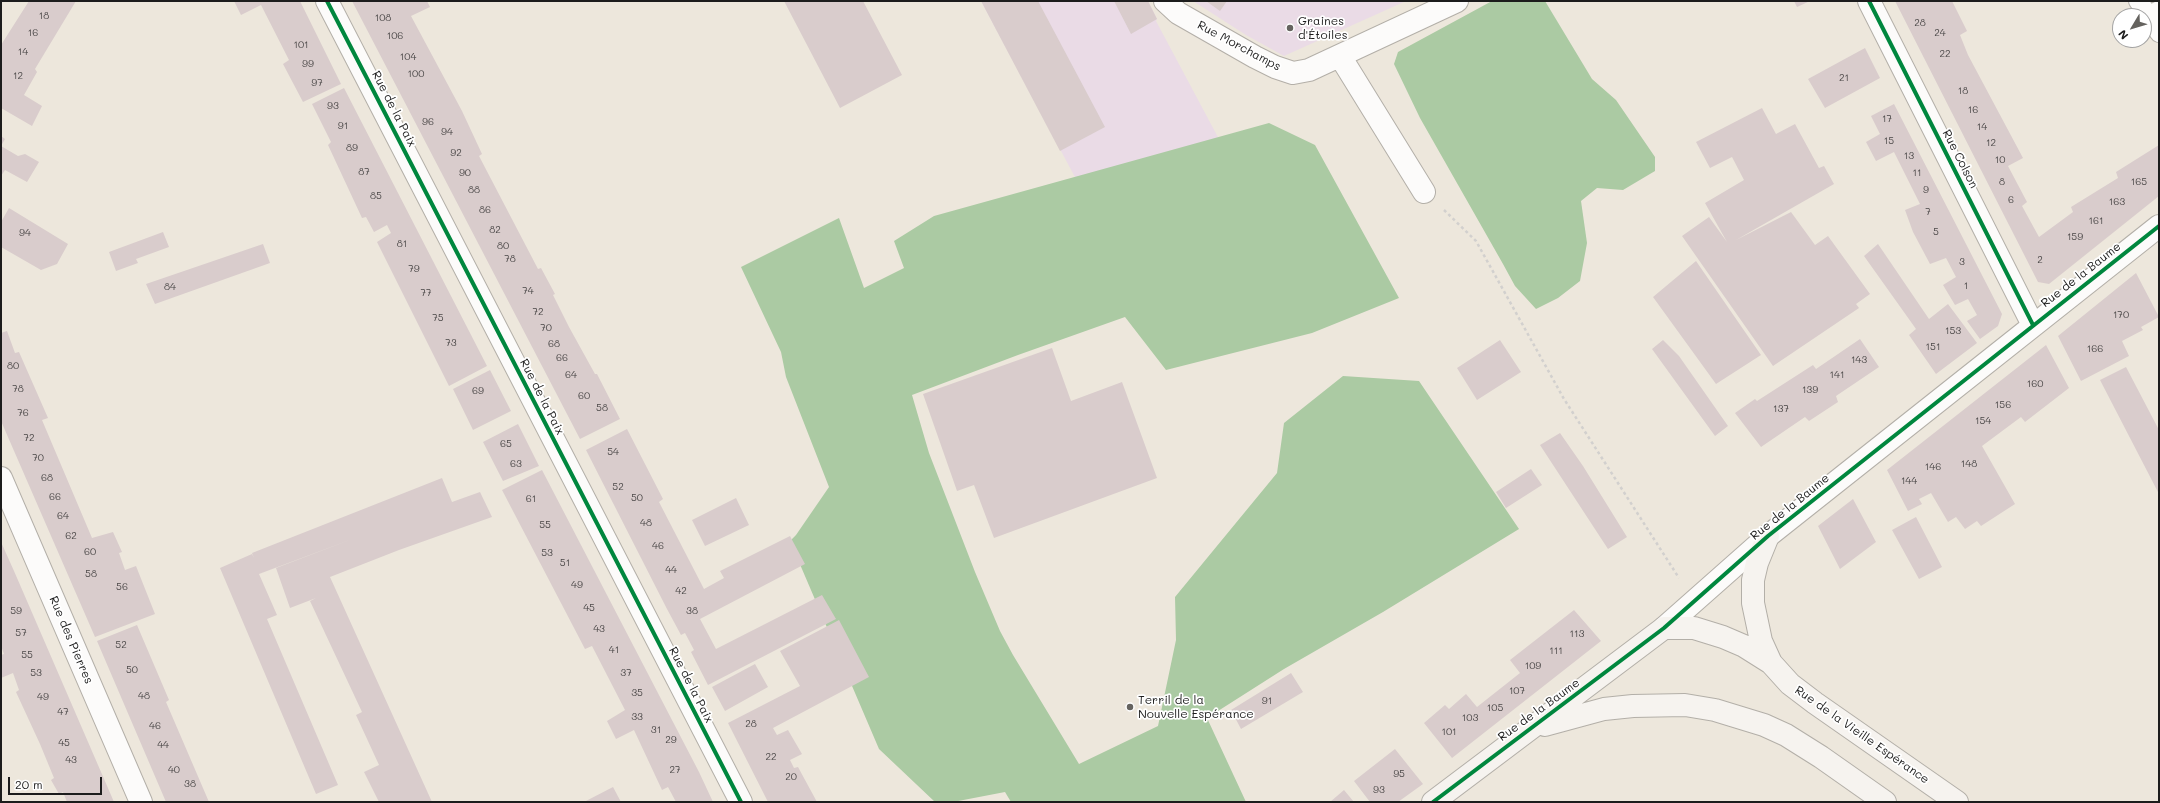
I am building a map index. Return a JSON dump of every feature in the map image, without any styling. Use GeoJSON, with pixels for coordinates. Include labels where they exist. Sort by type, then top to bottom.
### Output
{"type":"FeatureCollection","features":[{"type":"Feature","properties":{"kind":"street","name":"Rue de la Paix"},"geometry":{"type":"LineString","coordinates":[[327,1],[741,802]]}},
{"type":"Feature","properties":{"kind":"street","name":"Rue Morchamps"},"geometry":{"type":"LineString","coordinates":[[1165,1],[1178,13],[1274,67],[1293,73],[1309,70],[1457,1]]}},
{"type":"Feature","properties":{"kind":"street","name":"Rue Colson"},"geometry":{"type":"LineString","coordinates":[[1869,1],[2033,326]]}},
{"type":"Feature","properties":{"kind":"street"},"geometry":{"type":"LineString","coordinates":[[1340,56],[1424,192]]}},
{"type":"Feature","properties":{"kind":"street","name":"Rue de la Baume"},"geometry":{"type":"LineString","coordinates":[[1433,802],[1524,731],[1582,691],[1664,628],[1768,536],[2159,226]]}},
{"type":"Feature","properties":{"kind":"street","name":"Rue des Pierres"},"geometry":{"type":"LineString","coordinates":[[1,478],[141,802]]}},
{"type":"Feature","properties":{"kind":"street"},"geometry":{"type":"LineString","coordinates":[[1768,536],[1757,563],[1753,580],[1753,603],[1762,641],[1771,663]]}},
{"type":"Feature","properties":{"kind":"street"},"geometry":{"type":"LineString","coordinates":[[1664,628],[1694,628],[1723,637],[1744,646],[1771,663]]}},
{"type":"Feature","properties":{"kind":"street","name":"Rue de la Vieille Espérance"},"geometry":{"type":"LineString","coordinates":[[1771,663],[1790,684],[1815,703],[1957,802]]}},
{"type":"Feature","properties":{"kind":"street"},"geometry":{"type":"LineString","coordinates":[[1524,731],[1604,709],[1657,704],[1685,705],[1715,710],[1764,725],[1786,735],[1821,757],[1885,802]]}},
{"type":"Feature","properties":{"kind":"lane"},"geometry":{"type":"LineString","coordinates":[[2152,16],[2159,33]]}},
{"type":"Feature","properties":{"kind":"path"},"geometry":{"type":"LineString","coordinates":[[1424,192],[1476,240],[1564,399],[1620,489],[1694,600]]}},
{"type":"Feature","properties":{"kind":"shaded area"},"geometry":{"type":"Polygon","coordinates":[[[981,1],[1148,1],[1157,19],[1156,21],[1220,141],[1092,209],[981,1]]]}},
{"type":"Feature","properties":{"kind":"shaded area","name":"Graines d'Étoiles"},"geometry":{"type":"Polygon","coordinates":[[[1193,1],[1406,1],[1284,56],[1246,35],[1193,1]]]}},
{"type":"Feature","properties":{"kind":"green space"},"geometry":{"type":"Polygon","coordinates":[[[1492,1],[1545,1],[1592,79],[1616,100],[1655,157],[1655,171],[1623,190],[1597,188],[1581,201],[1587,243],[1580,281],[1558,298],[1536,309],[1515,286],[1420,118],[1394,64],[1398,52],[1492,1]]]}},
{"type":"Feature","properties":{"kind":"green space"},"geometry":{"type":"Polygon","coordinates":[[[1269,123],[1315,145],[1399,298],[1312,333],[1166,370],[1125,317],[912,395],[929,453],[975,572],[1000,631],[1079,764],[1158,726],[1176,640],[1175,597],[1277,473],[1284,423],[1343,376],[1419,381],[1519,529],[1383,612],[1284,669],[1207,718],[1246,802],[1011,802],[1005,792],[953,802],[935,802],[879,749],[790,541],[796,535],[829,487],[786,377],[781,352],[741,267],[839,218],[864,288],[904,268],[894,241],[934,216],[1269,123]]]}},
{"type":"Feature","properties":{"kind":"building"},"geometry":{"type":"Polygon","coordinates":[[[29,1],[76,1],[35,69],[37,72],[24,95],[42,106],[32,126],[1,108],[1,45],[29,1]]]}},
{"type":"Feature","properties":{"kind":"building"},"geometry":{"type":"Polygon","coordinates":[[[234,1],[300,1],[341,84],[303,102],[283,64],[289,60],[261,5],[241,15],[234,1]]]}},
{"type":"Feature","properties":{"kind":"building"},"geometry":{"type":"Polygon","coordinates":[[[352,1],[427,1],[430,7],[411,16],[462,111],[482,154],[479,156],[538,269],[541,268],[555,294],[553,295],[569,327],[595,374],[597,374],[620,419],[580,439],[352,1]]]}},
{"type":"Feature","properties":{"kind":"building"},"geometry":{"type":"Polygon","coordinates":[[[784,1],[863,1],[902,75],[840,108],[784,1]]]}},
{"type":"Feature","properties":{"kind":"building"},"geometry":{"type":"Polygon","coordinates":[[[981,1],[1038,1],[1105,127],[1060,151],[981,1]]]}},
{"type":"Feature","properties":{"kind":"building"},"geometry":{"type":"Polygon","coordinates":[[[1114,1],[1148,1],[1157,19],[1131,34],[1114,1]]]}},
{"type":"Feature","properties":{"kind":"building"},"geometry":{"type":"Polygon","coordinates":[[[1206,1],[1227,1],[1220,11],[1206,1]]]}},
{"type":"Feature","properties":{"kind":"building"},"geometry":{"type":"Polygon","coordinates":[[[1794,1],[1810,1],[1797,7],[1794,1]]]}},
{"type":"Feature","properties":{"kind":"building"},"geometry":{"type":"Polygon","coordinates":[[[1895,1],[1952,1],[1967,31],[1960,35],[1968,55],[2023,158],[2008,166],[2027,202],[2022,206],[2039,237],[2073,212],[2071,207],[2118,178],[2116,172],[2159,145],[2159,196],[2049,284],[2038,282],[1895,1]]]}},
{"type":"Feature","properties":{"kind":"building"},"geometry":{"type":"Polygon","coordinates":[[[1865,48],[1880,78],[1825,108],[1808,79],[1865,48]]]}},
{"type":"Feature","properties":{"kind":"building"},"geometry":{"type":"Polygon","coordinates":[[[344,88],[487,366],[449,386],[377,242],[391,233],[387,225],[374,232],[366,217],[362,218],[328,145],[331,142],[312,104],[344,88]]]}},
{"type":"Feature","properties":{"kind":"building"},"geometry":{"type":"Polygon","coordinates":[[[1894,104],[2002,314],[1998,326],[1980,339],[1967,321],[1977,315],[1968,299],[1955,305],[1943,285],[1956,277],[1946,258],[1930,264],[1913,232],[1905,210],[1920,204],[1894,152],[1876,161],[1866,142],[1880,134],[1871,116],[1894,104]]]}},
{"type":"Feature","properties":{"kind":"building"},"geometry":{"type":"Polygon","coordinates":[[[1762,108],[1776,134],[1795,124],[1819,168],[1824,166],[1834,184],[1736,240],[1791,212],[1815,245],[1828,236],[1870,294],[1856,304],[1859,308],[1773,366],[1682,236],[1709,217],[1727,242],[1705,203],[1744,180],[1732,157],[1710,168],[1696,142],[1762,108]]]}},
{"type":"Feature","properties":{"kind":"building"},"geometry":{"type":"Polygon","coordinates":[[[1,136],[5,139],[1,146],[1,136]]]}},
{"type":"Feature","properties":{"kind":"building"},"geometry":{"type":"Polygon","coordinates":[[[1,146],[18,156],[25,154],[39,162],[27,182],[5,170],[1,176],[1,146]]]}},
{"type":"Feature","properties":{"kind":"building"},"geometry":{"type":"Polygon","coordinates":[[[9,208],[68,244],[57,264],[41,270],[1,247],[1,222],[9,208]]]}},
{"type":"Feature","properties":{"kind":"building"},"geometry":{"type":"Polygon","coordinates":[[[163,232],[169,247],[136,259],[138,263],[116,271],[109,252],[163,232]]]}},
{"type":"Feature","properties":{"kind":"building"},"geometry":{"type":"Polygon","coordinates":[[[263,244],[270,263],[155,304],[146,284],[263,244]]]}},
{"type":"Feature","properties":{"kind":"building"},"geometry":{"type":"Polygon","coordinates":[[[1878,244],[1929,319],[1948,304],[1977,343],[1936,374],[1909,335],[1916,329],[1864,256],[1878,244]]]}},
{"type":"Feature","properties":{"kind":"building"},"geometry":{"type":"Polygon","coordinates":[[[1696,261],[1761,355],[1716,384],[1653,297],[1696,261]]]}},
{"type":"Feature","properties":{"kind":"building"},"geometry":{"type":"Polygon","coordinates":[[[2136,273],[2159,317],[2141,327],[2143,330],[2122,341],[2129,356],[2081,381],[2058,336],[2136,273]]]}},
{"type":"Feature","properties":{"kind":"building"},"geometry":{"type":"Polygon","coordinates":[[[7,331],[15,353],[19,352],[48,418],[42,420],[92,538],[113,532],[122,552],[119,553],[125,570],[136,566],[155,614],[95,637],[1,421],[1,333],[7,331]]]}},
{"type":"Feature","properties":{"kind":"building"},"geometry":{"type":"Polygon","coordinates":[[[1860,339],[1879,367],[1836,396],[1838,402],[1809,421],[1805,417],[1761,447],[1735,413],[1755,399],[1757,401],[1813,365],[1816,369],[1860,339]]]}},
{"type":"Feature","properties":{"kind":"building"},"geometry":{"type":"Polygon","coordinates":[[[1500,340],[1521,372],[1477,400],[1457,368],[1500,340]]]}},
{"type":"Feature","properties":{"kind":"building"},"geometry":{"type":"Polygon","coordinates":[[[1663,340],[1679,356],[1728,426],[1715,436],[1652,349],[1663,340]]]}},
{"type":"Feature","properties":{"kind":"building"},"geometry":{"type":"Polygon","coordinates":[[[2046,345],[2069,388],[2025,422],[2021,417],[1982,446],[2015,504],[1981,526],[1977,521],[1965,529],[1956,517],[1948,522],[1931,493],[1919,499],[1922,504],[1908,511],[1887,470],[2046,345]]]}},
{"type":"Feature","properties":{"kind":"building"},"geometry":{"type":"Polygon","coordinates":[[[1052,348],[1071,401],[1122,382],[1157,478],[994,538],[974,485],[957,491],[923,394],[1052,348]]]}},
{"type":"Feature","properties":{"kind":"building"},"geometry":{"type":"Polygon","coordinates":[[[2126,367],[2159,430],[2159,494],[2100,380],[2126,367]]]}},
{"type":"Feature","properties":{"kind":"building"},"geometry":{"type":"Polygon","coordinates":[[[490,370],[511,411],[473,430],[453,389],[490,370]]]}},
{"type":"Feature","properties":{"kind":"building"},"geometry":{"type":"Polygon","coordinates":[[[518,424],[539,466],[503,481],[483,442],[518,424]]]}},
{"type":"Feature","properties":{"kind":"building"},"geometry":{"type":"Polygon","coordinates":[[[627,429],[663,499],[659,502],[704,589],[724,578],[720,571],[790,536],[805,564],[700,619],[716,649],[822,595],[836,619],[708,685],[691,652],[694,650],[685,633],[681,635],[586,450],[627,429]]]}},
{"type":"Feature","properties":{"kind":"building"},"geometry":{"type":"Polygon","coordinates":[[[1560,433],[1583,466],[1627,537],[1608,549],[1540,445],[1560,433]]]}},
{"type":"Feature","properties":{"kind":"building"},"geometry":{"type":"Polygon","coordinates":[[[1531,469],[1542,485],[1506,508],[1496,492],[1531,469]]]}},
{"type":"Feature","properties":{"kind":"building"},"geometry":{"type":"Polygon","coordinates":[[[542,470],[699,772],[713,802],[676,802],[668,787],[662,790],[634,730],[616,739],[607,721],[625,710],[592,646],[585,649],[502,490],[542,470]]]}},
{"type":"Feature","properties":{"kind":"building"},"geometry":{"type":"Polygon","coordinates":[[[442,478],[452,502],[480,492],[492,517],[399,550],[330,577],[432,802],[379,802],[364,772],[379,765],[356,715],[362,712],[310,601],[316,598],[290,608],[276,568],[355,538],[259,574],[277,615],[267,619],[338,785],[316,794],[220,568],[252,554],[254,558],[252,553],[442,478]]]}},
{"type":"Feature","properties":{"kind":"building"},"geometry":{"type":"Polygon","coordinates":[[[736,498],[749,525],[705,546],[692,520],[736,498]]]}},
{"type":"Feature","properties":{"kind":"building"},"geometry":{"type":"Polygon","coordinates":[[[1853,499],[1876,542],[1840,569],[1818,526],[1853,499]]]}},
{"type":"Feature","properties":{"kind":"building"},"geometry":{"type":"Polygon","coordinates":[[[1916,517],[1942,567],[1919,579],[1892,530],[1916,517]]]}},
{"type":"Feature","properties":{"kind":"building"},"geometry":{"type":"Polygon","coordinates":[[[1,542],[114,802],[67,802],[63,792],[59,794],[51,780],[54,778],[16,692],[19,690],[13,673],[1,678],[1,655],[4,654],[1,646],[1,542]]]}},
{"type":"Feature","properties":{"kind":"building"},"geometry":{"type":"Polygon","coordinates":[[[1574,610],[1601,641],[1452,758],[1424,723],[1445,705],[1449,709],[1466,694],[1477,707],[1520,673],[1510,660],[1574,610]]]}},
{"type":"Feature","properties":{"kind":"building"},"geometry":{"type":"Polygon","coordinates":[[[839,620],[869,677],[773,728],[777,735],[788,730],[802,754],[790,760],[794,768],[798,767],[817,802],[768,802],[728,723],[800,686],[780,651],[839,620]]]}},
{"type":"Feature","properties":{"kind":"building"},"geometry":{"type":"Polygon","coordinates":[[[137,625],[169,700],[166,702],[209,802],[166,802],[97,641],[137,625]]]}},
{"type":"Feature","properties":{"kind":"building"},"geometry":{"type":"Polygon","coordinates":[[[755,664],[768,687],[725,711],[712,687],[755,664]]]}},
{"type":"Feature","properties":{"kind":"building"},"geometry":{"type":"Polygon","coordinates":[[[1291,673],[1303,692],[1241,729],[1231,710],[1291,673]]]}},
{"type":"Feature","properties":{"kind":"building"},"geometry":{"type":"Polygon","coordinates":[[[1395,749],[1423,784],[1398,802],[1370,802],[1354,781],[1395,749]]]}},
{"type":"Feature","properties":{"kind":"building"},"geometry":{"type":"Polygon","coordinates":[[[613,787],[621,802],[584,802],[613,787]]]}},
{"type":"Feature","properties":{"kind":"building"},"geometry":{"type":"Polygon","coordinates":[[[1344,790],[1354,802],[1330,802],[1344,790]]]}},
{"type":"Feature","properties":{"kind":"cycle path"},"geometry":{"type":"LineString","coordinates":[[327,1],[741,802]]}},
{"type":"Feature","properties":{"kind":"cycle path"},"geometry":{"type":"LineString","coordinates":[[1869,1],[2033,325]]}},
{"type":"Feature","properties":{"kind":"cycle path"},"geometry":{"type":"LineString","coordinates":[[1433,802],[1664,628],[1768,536],[2159,226]]}},
{"type":"Feature","properties":{"kind":"place","name":"Graines d'Étoiles"},"geometry":{"type":"Point","coordinates":[1290,28]}},
{"type":"Feature","properties":{"kind":"place","name":"Terril de la Nouvelle Espérance"},"geometry":{"type":"Point","coordinates":[1130,707]}}]}
